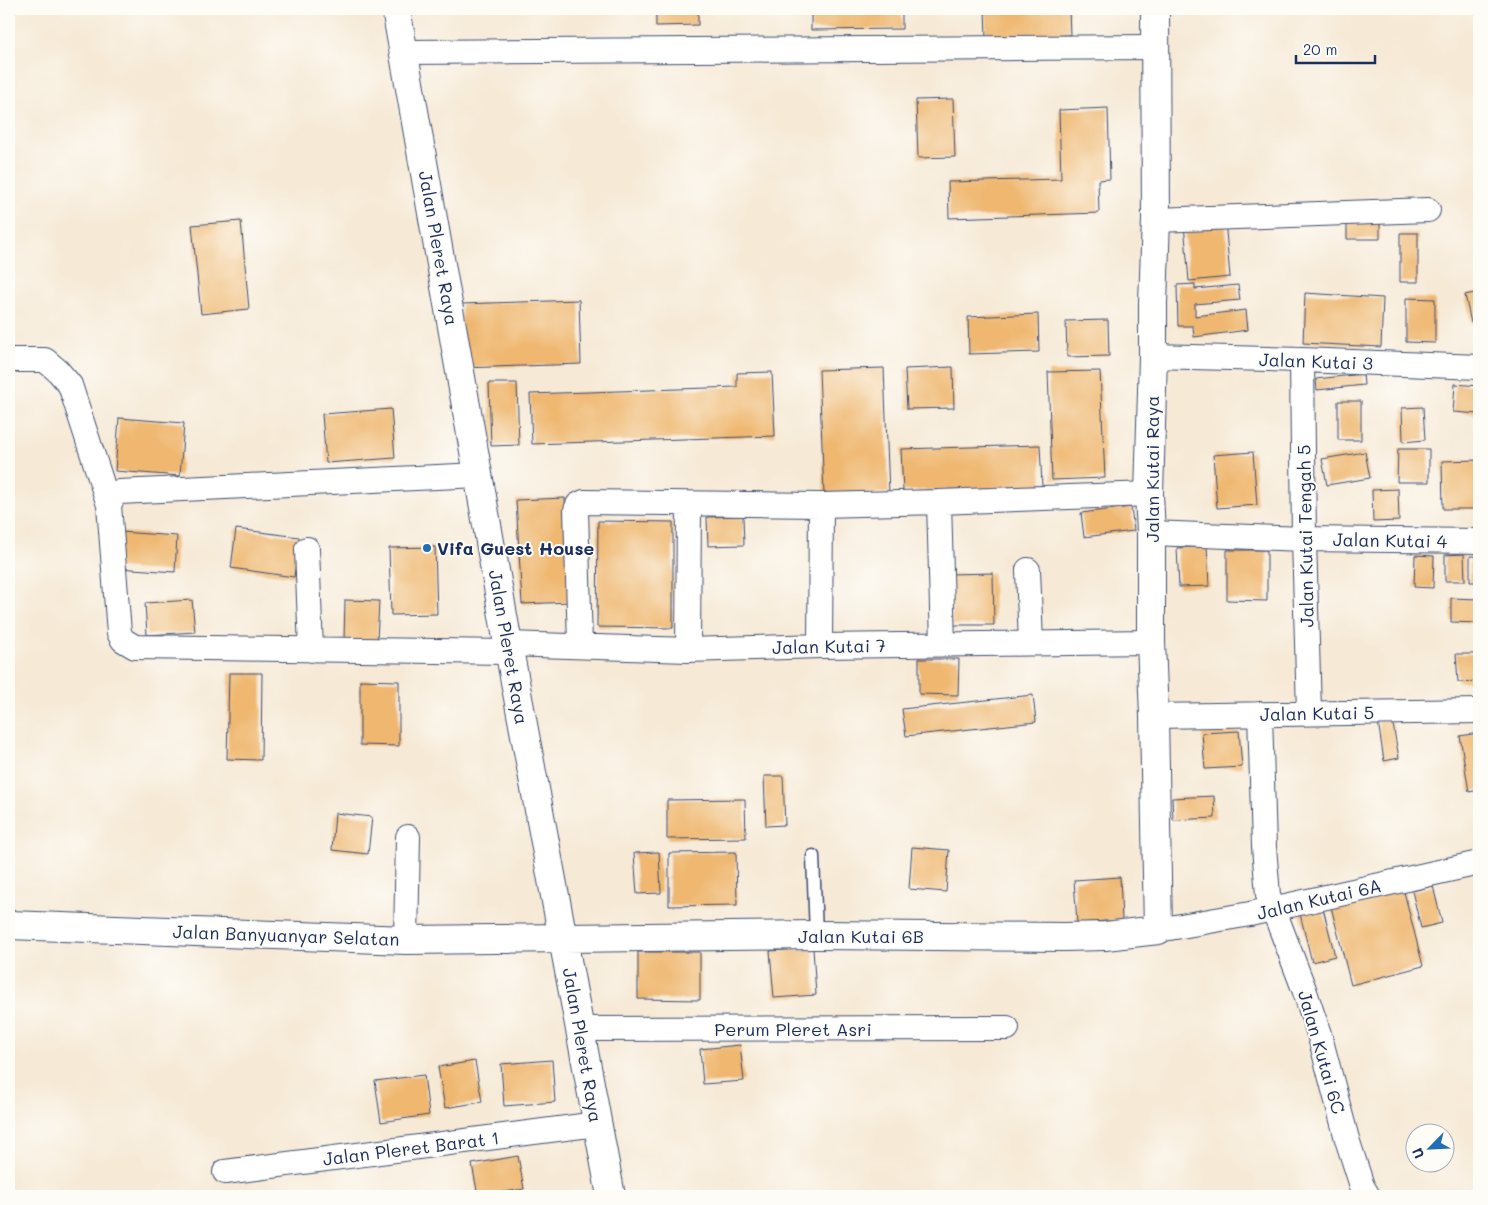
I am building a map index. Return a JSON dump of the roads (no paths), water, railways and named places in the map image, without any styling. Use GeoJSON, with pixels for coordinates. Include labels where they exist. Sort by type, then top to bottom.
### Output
{"type":"FeatureCollection","features":[{"type":"Feature","properties":{"kind":"street","name":"Jalan Pleret Raya"},"geometry":{"type":"LineString","coordinates":[[396,9],[509,648],[611,1196]]}},
{"type":"Feature","properties":{"kind":"street","name":"Jalan Kutai Raya"},"geometry":{"type":"LineString","coordinates":[[1155,9],[1156,220],[1149,494],[1158,930]]}},
{"type":"Feature","properties":{"kind":"street"},"geometry":{"type":"LineString","coordinates":[[404,52],[1156,47]]}},
{"type":"Feature","properties":{"kind":"street"},"geometry":{"type":"LineString","coordinates":[[1156,220],[1428,210]]}},
{"type":"Feature","properties":{"kind":"street","name":"Jalan Kutai 3"},"geometry":{"type":"LineString","coordinates":[[1153,356],[1479,367]]}},
{"type":"Feature","properties":{"kind":"street"},"geometry":{"type":"LineString","coordinates":[[9,360],[45,360],[70,385],[109,505]]}},
{"type":"Feature","properties":{"kind":"street","name":"Jalan Kutai Tengah 5"},"geometry":{"type":"LineString","coordinates":[[1302,360],[1304,539],[1309,712]]}},
{"type":"Feature","properties":{"kind":"street"},"geometry":{"type":"LineString","coordinates":[[109,505],[114,495],[119,492],[479,475]]}},
{"type":"Feature","properties":{"kind":"street"},"geometry":{"type":"LineString","coordinates":[[580,645],[576,510],[578,505],[584,502],[821,504],[939,502],[1149,494]]}},
{"type":"Feature","properties":{"kind":"street"},"geometry":{"type":"LineString","coordinates":[[939,502],[942,644]]}},
{"type":"Feature","properties":{"kind":"street"},"geometry":{"type":"LineString","coordinates":[[688,650],[689,504]]}},
{"type":"Feature","properties":{"kind":"street"},"geometry":{"type":"LineString","coordinates":[[820,646],[821,504]]}},
{"type":"Feature","properties":{"kind":"street","name":"Jalan Kutai 7"},"geometry":{"type":"LineString","coordinates":[[109,505],[119,633],[123,640],[135,647],[311,650],[509,648],[580,645],[688,650],[820,646],[1151,642]]}},
{"type":"Feature","properties":{"kind":"street","name":"Jalan Kutai 4"},"geometry":{"type":"LineString","coordinates":[[1151,533],[1304,539],[1479,541]]}},
{"type":"Feature","properties":{"kind":"street"},"geometry":{"type":"LineString","coordinates":[[307,549],[311,650]]}},
{"type":"Feature","properties":{"kind":"street"},"geometry":{"type":"LineString","coordinates":[[1028,570],[1031,643]]}},
{"type":"Feature","properties":{"kind":"street","name":"Jalan Kutai 5"},"geometry":{"type":"LineString","coordinates":[[1154,716],[1309,712],[1479,711]]}},
{"type":"Feature","properties":{"kind":"street","name":"Jalan Kutai 6C"},"geometry":{"type":"LineString","coordinates":[[1260,714],[1264,847],[1268,896],[1310,1005],[1347,1139],[1362,1186],[1368,1196]]}},
{"type":"Feature","properties":{"kind":"street"},"geometry":{"type":"LineString","coordinates":[[406,940],[408,838]]}},
{"type":"Feature","properties":{"kind":"street","name":"Jalan Kutai 6A"},"geometry":{"type":"LineString","coordinates":[[1158,930],[1274,909],[1479,863]]}},
{"type":"Feature","properties":{"kind":"street","name":"Jalan Banyuanyar Selatan"},"geometry":{"type":"LineString","coordinates":[[9,925],[406,940],[564,939]]}},
{"type":"Feature","properties":{"kind":"street","name":"Jalan Kutai 6B"},"geometry":{"type":"LineString","coordinates":[[564,939],[816,936],[1064,937],[1105,936],[1158,930]]}},
{"type":"Feature","properties":{"kind":"street","name":"Perum Pleret Asri"},"geometry":{"type":"LineString","coordinates":[[580,1029],[1007,1028]]}},
{"type":"Feature","properties":{"kind":"street","name":"Jalan Pleret Barat 1"},"geometry":{"type":"LineString","coordinates":[[225,1172],[597,1124]]}},
{"type":"Feature","properties":{"kind":"lane"},"geometry":{"type":"LineString","coordinates":[[814,856],[816,936]]}},
{"type":"Feature","properties":{"kind":"place","name":"Vifa Guest House"},"geometry":{"type":"Point","coordinates":[427,548]}}]}
